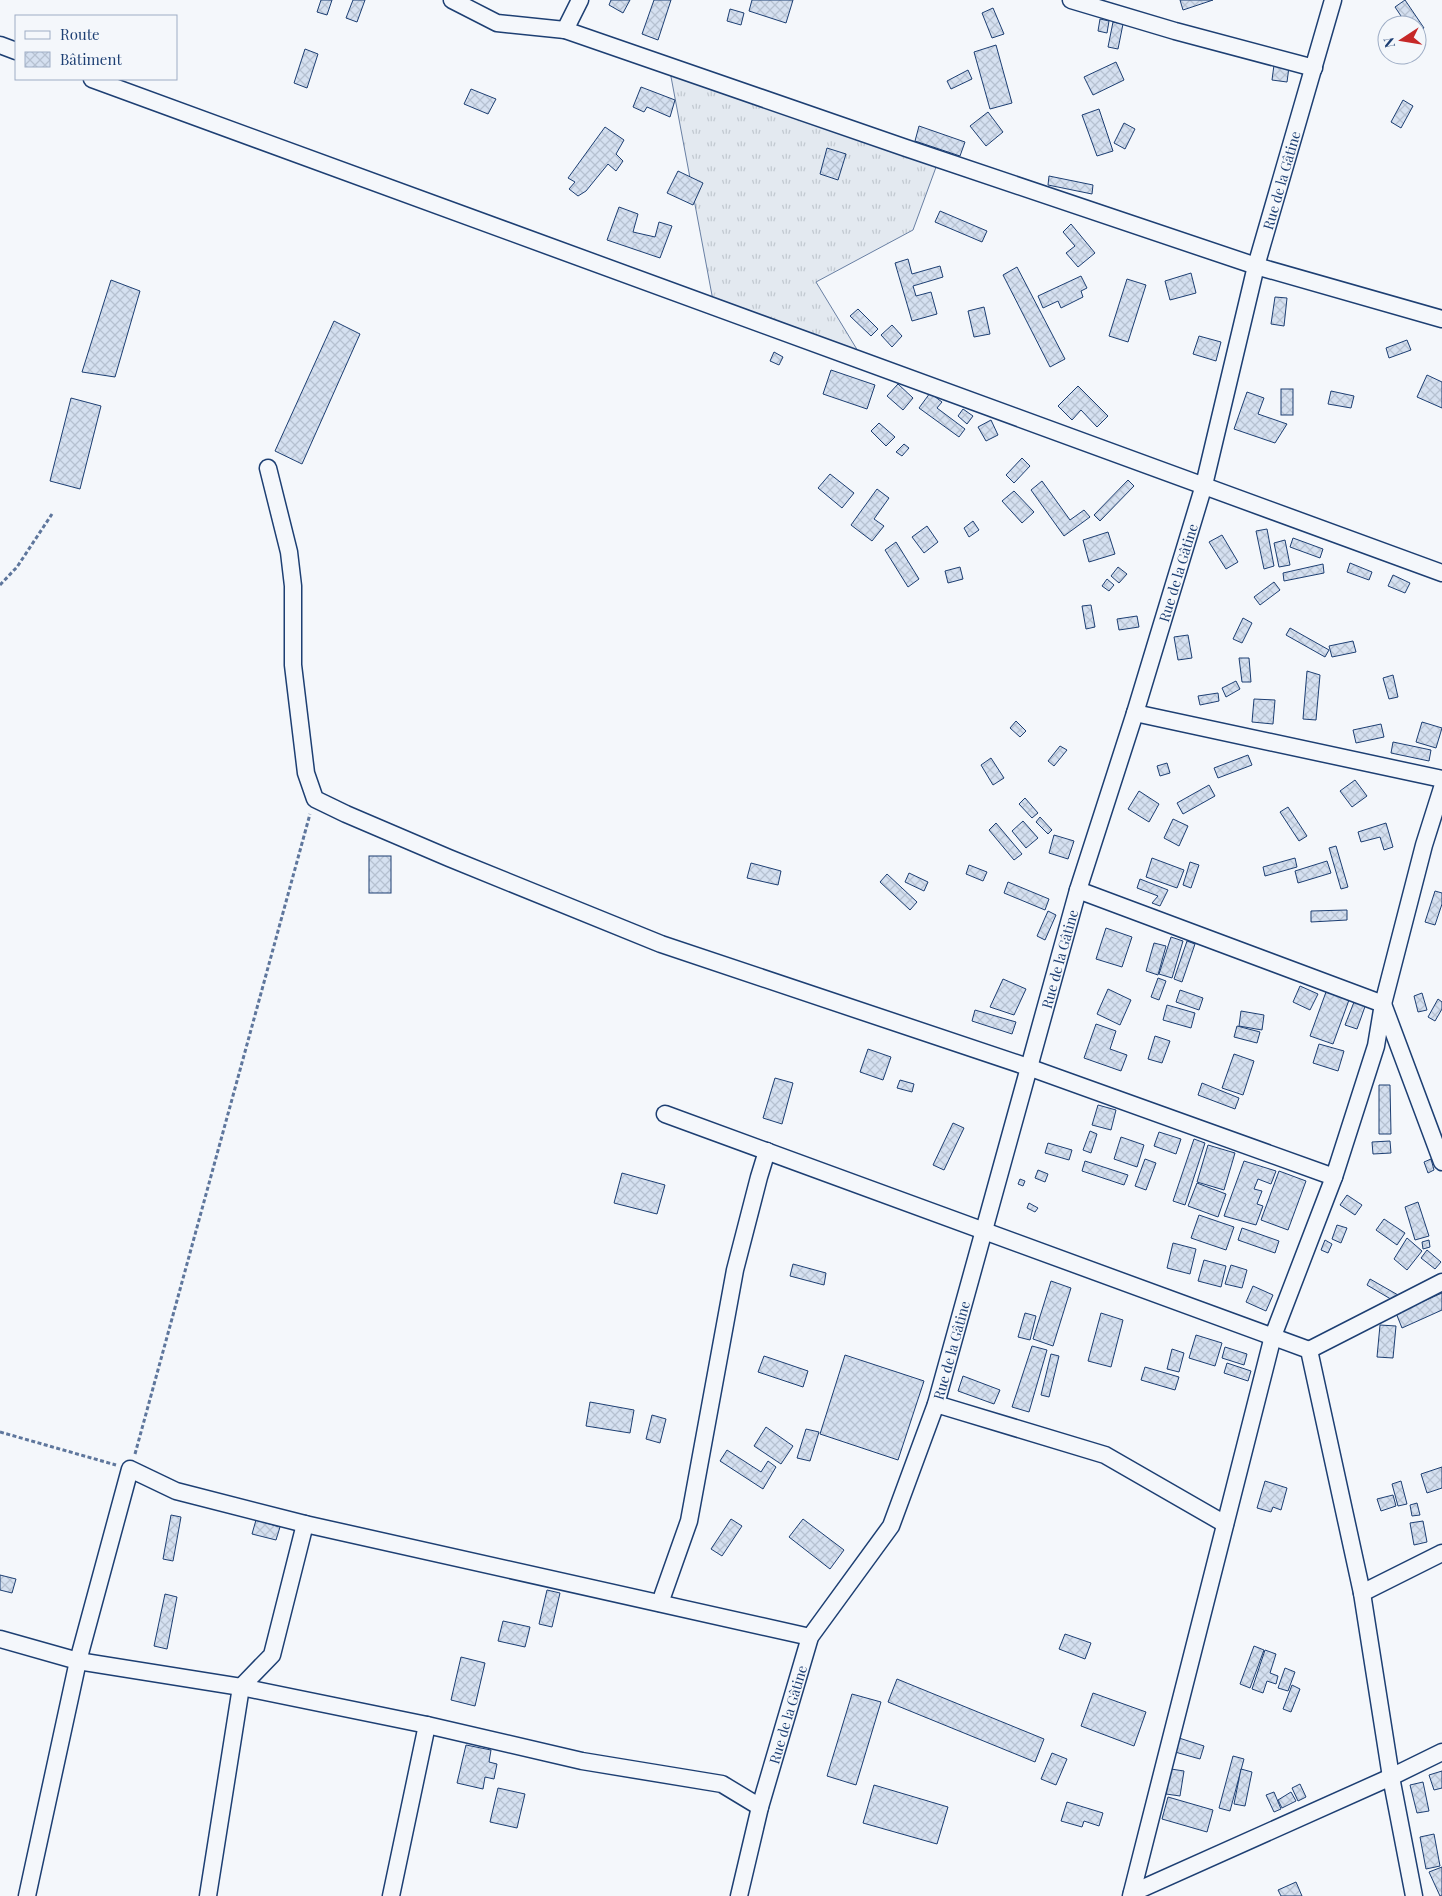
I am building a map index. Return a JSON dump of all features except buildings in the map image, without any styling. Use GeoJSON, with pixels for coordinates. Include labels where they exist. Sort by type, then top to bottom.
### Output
{"type":"FeatureCollection","features":[{"type":"Feature","properties":{"kind":"street"},"geometry":{"type":"LineString","coordinates":[[452,0],[497,23],[565,30],[1256,266],[1442,319]]}},
{"type":"Feature","properties":{"kind":"street"},"geometry":{"type":"LineString","coordinates":[[565,30],[580,0]]}},
{"type":"Feature","properties":{"kind":"street"},"geometry":{"type":"LineString","coordinates":[[1071,0],[1175,31],[1314,68]]}},
{"type":"Feature","properties":{"kind":"street","name":"Rue de la Gâtine"},"geometry":{"type":"LineString","coordinates":[[739,1896],[760,1807],[810,1637],[891,1526],[936,1404],[1078,890],[1135,713],[1204,485],[1256,266],[1334,0]]}},
{"type":"Feature","properties":{"kind":"street"},"geometry":{"type":"LineString","coordinates":[[0,45],[15,51]]}},
{"type":"Feature","properties":{"kind":"street"},"geometry":{"type":"LineString","coordinates":[[95,80],[1442,573]]}},
{"type":"Feature","properties":{"kind":"street"},"geometry":{"type":"LineString","coordinates":[[268,468],[290,552],[293,586],[293,665],[306,773],[315,799],[449,858],[660,944],[1028,1067],[1334,1177]]}},
{"type":"Feature","properties":{"kind":"street"},"geometry":{"type":"LineString","coordinates":[[1135,713],[1442,779]]}},
{"type":"Feature","properties":{"kind":"street"},"geometry":{"type":"LineString","coordinates":[[1131,1894],[1272,1336],[1334,1177],[1376,1046],[1383,1004],[1424,844],[1442,788]]}},
{"type":"Feature","properties":{"kind":"street"},"geometry":{"type":"LineString","coordinates":[[1078,890],[1383,1004],[1442,1162]]}},
{"type":"Feature","properties":{"kind":"street"},"geometry":{"type":"LineString","coordinates":[[665,1114],[1309,1350],[1442,1282]]}},
{"type":"Feature","properties":{"kind":"street"},"geometry":{"type":"LineString","coordinates":[[660,1603],[690,1521],[735,1270],[767,1152]]}},
{"type":"Feature","properties":{"kind":"street"},"geometry":{"type":"LineString","coordinates":[[1309,1350],[1362,1593],[1391,1777],[1414,1896]]}},
{"type":"Feature","properties":{"kind":"street"},"geometry":{"type":"LineString","coordinates":[[936,1404],[1105,1455],[1225,1524]]}},
{"type":"Feature","properties":{"kind":"street"},"geometry":{"type":"LineString","coordinates":[[27,1896],[78,1661],[130,1469],[176,1491],[305,1524],[810,1637]]}},
{"type":"Feature","properties":{"kind":"street"},"geometry":{"type":"LineString","coordinates":[[208,1896],[241,1687],[272,1655],[305,1524]]}},
{"type":"Feature","properties":{"kind":"street"},"geometry":{"type":"LineString","coordinates":[[1362,1593],[1442,1553]]}},
{"type":"Feature","properties":{"kind":"street"},"geometry":{"type":"LineString","coordinates":[[0,1639],[78,1661],[241,1687],[427,1725],[582,1761],[722,1784],[760,1807]]}},
{"type":"Feature","properties":{"kind":"street"},"geometry":{"type":"LineString","coordinates":[[391,1896],[427,1725]]}},
{"type":"Feature","properties":{"kind":"street"},"geometry":{"type":"LineString","coordinates":[[1131,1894],[1391,1777],[1442,1752]]}},
{"type":"Feature","properties":{"kind":"path"},"geometry":{"type":"LineString","coordinates":[[0,585],[17,567],[52,514]]}},
{"type":"Feature","properties":{"kind":"path"},"geometry":{"type":"LineString","coordinates":[[0,1432],[130,1469],[315,799]]}},
{"type":"Feature","properties":{"kind":"green space"},"geometry":{"type":"Polygon","coordinates":[[[669,66],[939,159],[913,230],[816,282],[864,361],[714,306],[669,66]]]}}]}
